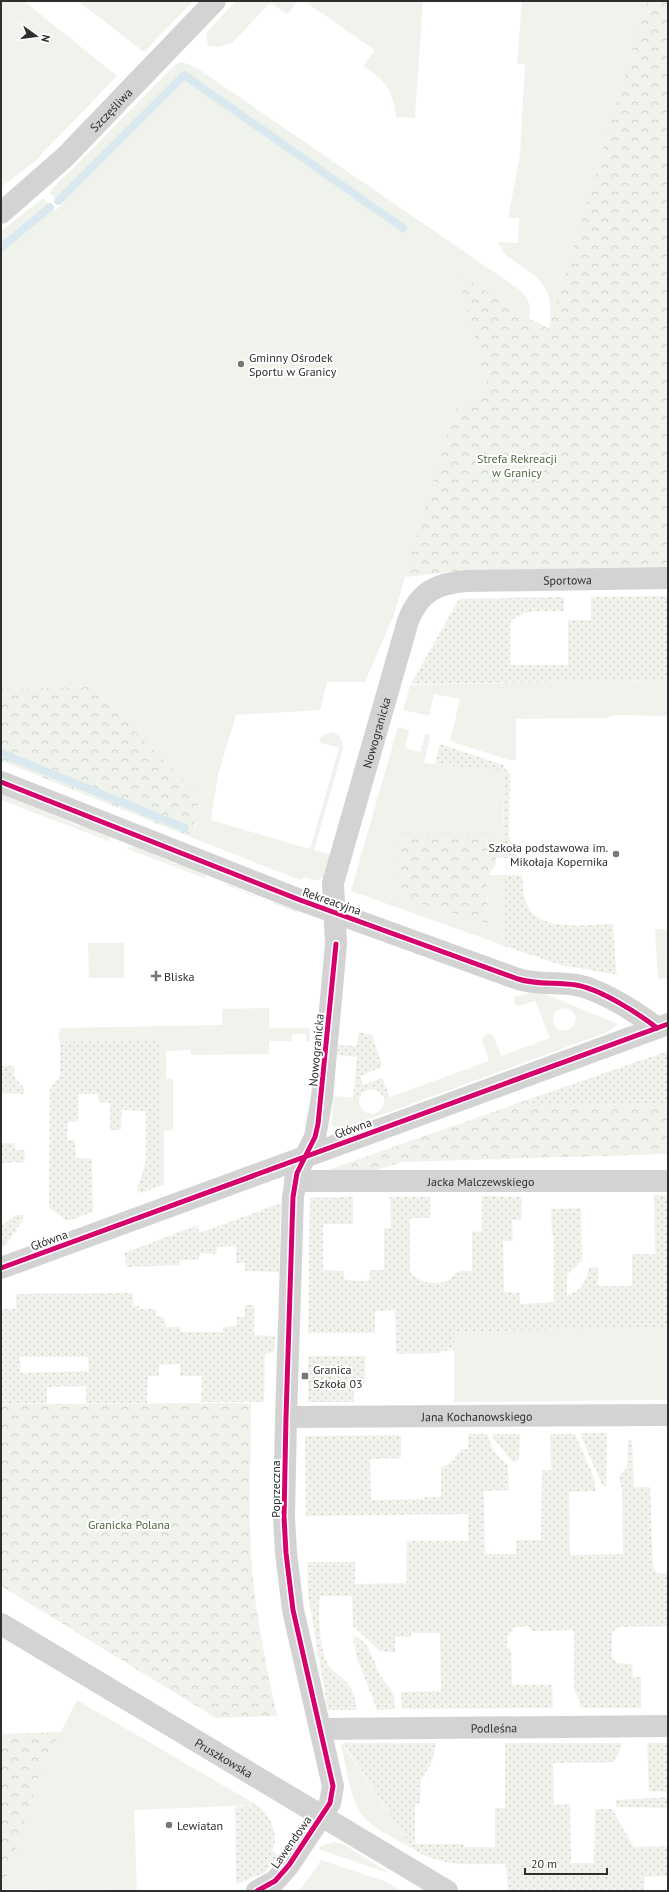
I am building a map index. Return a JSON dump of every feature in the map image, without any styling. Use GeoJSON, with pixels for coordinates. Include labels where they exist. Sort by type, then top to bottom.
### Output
{"type":"FeatureCollection","features":[{"type":"Feature","properties":{"kind":"street","name":"Szczęśliwa"},"geometry":{"type":"LineString","coordinates":[[1,213],[65,157],[215,1]]}},
{"type":"Feature","properties":{"kind":"street","name":"Sportowa"},"geometry":{"type":"LineString","coordinates":[[467,581],[668,578]]}},
{"type":"Feature","properties":{"kind":"street","name":"Nowogranicka"},"geometry":{"type":"LineString","coordinates":[[306,1156],[315,1137],[322,1097],[336,944],[333,883],[412,611],[418,601],[436,588],[448,583],[467,581]]}},
{"type":"Feature","properties":{"kind":"street","name":"Rekreacyjna"},"geometry":{"type":"LineString","coordinates":[[1,782],[334,912],[522,980],[546,984],[576,985],[588,988],[662,1026]]}},
{"type":"Feature","properties":{"kind":"street","name":"Główna"},"geometry":{"type":"LineString","coordinates":[[1,1268],[662,1026]]}},
{"type":"Feature","properties":{"kind":"street","name":"Poprzeczna"},"geometry":{"type":"LineString","coordinates":[[306,1156],[295,1181],[286,1417],[284,1517],[289,1582],[333,1786],[330,1802],[321,1817]]}},
{"type":"Feature","properties":{"kind":"street","name":"Jacka Malczewskiego"},"geometry":{"type":"LineString","coordinates":[[295,1181],[668,1181]]}},
{"type":"Feature","properties":{"kind":"street","name":"Jana Kochanowskiego"},"geometry":{"type":"LineString","coordinates":[[286,1417],[668,1415]]}},
{"type":"Feature","properties":{"kind":"street","name":"Pruszkowska"},"geometry":{"type":"LineString","coordinates":[[1,1624],[321,1817],[447,1891]]}},
{"type":"Feature","properties":{"kind":"street","name":"Podleśna"},"geometry":{"type":"LineString","coordinates":[[320,1729],[668,1726]]}},
{"type":"Feature","properties":{"kind":"street","name":"Lawendowa"},"geometry":{"type":"LineString","coordinates":[[257,1891],[275,1881],[283,1873],[321,1817]]}},
{"type":"Feature","properties":{"kind":"green space"},"geometry":{"type":"Polygon","coordinates":[[[1,1],[24,1],[117,76],[34,162],[1,187],[1,1]]]}},
{"type":"Feature","properties":{"kind":"green space"},"geometry":{"type":"Polygon","coordinates":[[[78,1],[193,1],[144,52],[78,1]]]}},
{"type":"Feature","properties":{"kind":"green space"},"geometry":{"type":"Polygon","coordinates":[[[236,1],[297,1],[288,14],[270,3],[232,43],[219,47],[208,46],[206,33],[236,1]]]}},
{"type":"Feature","properties":{"kind":"green space"},"geometry":{"type":"Polygon","coordinates":[[[304,1],[423,1],[415,118],[396,117],[393,99],[387,87],[378,77],[363,66],[375,50],[304,1]]]}},
{"type":"Feature","properties":{"kind":"green space","name":"Gminny Ośrodek Sportu w Granicy"},"geometry":{"type":"Polygon","coordinates":[[[522,1],[666,1],[478,570],[405,577],[394,615],[365,682],[327,682],[320,710],[236,715],[218,775],[211,820],[310,849],[339,748],[319,742],[324,735],[332,732],[339,736],[341,740],[343,749],[314,850],[332,855],[326,876],[316,881],[305,877],[300,880],[193,838],[196,823],[91,687],[1,689],[1,231],[43,198],[55,211],[61,205],[49,192],[177,63],[185,63],[197,68],[520,290],[530,306],[529,318],[549,329],[549,298],[543,284],[529,271],[506,255],[498,242],[518,243],[519,218],[508,218],[520,155],[525,64],[517,63],[522,1]]]}},
{"type":"Feature","properties":{"kind":"green space","name":"Strefa Rekreacji w Granicy"},"geometry":{"type":"Polygon","coordinates":[[[647,1],[668,1],[668,567],[456,571],[405,577],[454,410],[489,390],[456,271],[511,309],[549,329],[647,1]]]}},
{"type":"Feature","properties":{"kind":"green space"},"geometry":{"type":"Polygon","coordinates":[[[668,596],[668,680],[411,684],[459,599],[564,597],[564,611],[527,612],[515,618],[510,623],[510,665],[568,665],[568,620],[591,620],[591,597],[668,596]]]}},
{"type":"Feature","properties":{"kind":"green space"},"geometry":{"type":"Polygon","coordinates":[[[668,680],[668,716],[614,715],[607,718],[516,719],[516,760],[509,760],[450,741],[460,699],[434,694],[429,716],[403,710],[410,685],[668,680]]]}},
{"type":"Feature","properties":{"kind":"green space"},"geometry":{"type":"Polygon","coordinates":[[[91,687],[199,795],[193,838],[1,761],[1,689],[91,687]]]}},
{"type":"Feature","properties":{"kind":"green space"},"geometry":{"type":"Polygon","coordinates":[[[398,727],[409,730],[405,748],[421,752],[425,734],[430,735],[424,763],[503,771],[504,858],[496,858],[488,852],[488,833],[398,898],[488,922],[487,875],[505,875],[505,946],[351,891],[398,727]]]}},
{"type":"Feature","properties":{"kind":"green space"},"geometry":{"type":"Polygon","coordinates":[[[440,744],[503,765],[510,775],[509,837],[519,859],[504,858],[503,771],[435,764],[440,744]]]}},
{"type":"Feature","properties":{"kind":"green space"},"geometry":{"type":"Polygon","coordinates":[[[1,793],[79,826],[84,826],[109,836],[111,842],[1,800],[1,793]]]}},
{"type":"Feature","properties":{"kind":"green space"},"geometry":{"type":"Polygon","coordinates":[[[398,833],[489,833],[488,852],[496,858],[495,866],[487,876],[488,923],[398,898],[398,833]]]}},
{"type":"Feature","properties":{"kind":"green space"},"geometry":{"type":"Polygon","coordinates":[[[134,846],[172,862],[173,864],[178,864],[204,874],[207,879],[127,849],[134,846]]]}},
{"type":"Feature","properties":{"kind":"green space"},"geometry":{"type":"Polygon","coordinates":[[[505,875],[522,875],[527,905],[533,914],[542,920],[566,925],[613,924],[616,972],[619,975],[561,965],[505,946],[505,875]]]}},
{"type":"Feature","properties":{"kind":"green space"},"geometry":{"type":"Polygon","coordinates":[[[223,884],[228,884],[271,902],[223,884]]]}},
{"type":"Feature","properties":{"kind":"green space"},"geometry":{"type":"Polygon","coordinates":[[[274,902],[298,911],[298,913],[272,903],[274,902]]]}},
{"type":"Feature","properties":{"kind":"green space"},"geometry":{"type":"Polygon","coordinates":[[[655,929],[668,929],[668,978],[658,979],[655,929]]]}},
{"type":"Feature","properties":{"kind":"green space"},"geometry":{"type":"Polygon","coordinates":[[[88,943],[124,943],[124,978],[89,978],[88,943]]]}},
{"type":"Feature","properties":{"kind":"green space"},"geometry":{"type":"Polygon","coordinates":[[[533,992],[543,993],[618,1024],[608,1032],[343,1129],[338,1130],[332,1125],[333,1096],[359,1098],[361,1107],[365,1111],[374,1114],[382,1108],[384,1098],[489,1061],[482,1040],[488,1033],[493,1035],[501,1056],[550,1038],[535,1001],[519,1006],[514,1004],[515,997],[533,992]],[[562,1008],[554,1013],[553,1022],[557,1029],[566,1031],[574,1026],[576,1017],[571,1010],[562,1008]]]}},
{"type":"Feature","properties":{"kind":"green space"},"geometry":{"type":"Polygon","coordinates":[[[269,1008],[269,1028],[310,1028],[310,1041],[306,1041],[306,1034],[292,1034],[292,1041],[269,1041],[269,1054],[191,1055],[190,1050],[166,1051],[166,1079],[173,1079],[173,1130],[164,1131],[164,1185],[159,1186],[160,1041],[60,1042],[58,1040],[60,1028],[222,1025],[222,1009],[269,1008]]]}},
{"type":"Feature","properties":{"kind":"green space"},"geometry":{"type":"Polygon","coordinates":[[[359,1032],[372,1035],[382,1064],[380,1068],[360,1076],[363,1085],[382,1078],[390,1097],[384,1098],[379,1091],[370,1089],[365,1091],[359,1098],[353,1098],[357,1057],[337,1055],[338,1045],[357,1046],[359,1032]]]}},
{"type":"Feature","properties":{"kind":"green space"},"geometry":{"type":"Polygon","coordinates":[[[161,1041],[159,1186],[142,1193],[137,1191],[146,1160],[146,1111],[122,1110],[121,1130],[110,1130],[110,1103],[99,1102],[98,1094],[78,1094],[78,1121],[68,1122],[67,1140],[75,1140],[76,1158],[92,1159],[93,1212],[68,1221],[49,1208],[50,1088],[60,1077],[60,1042],[161,1041]]]}},
{"type":"Feature","properties":{"kind":"green space"},"geometry":{"type":"Polygon","coordinates":[[[668,1051],[668,1103],[535,1106],[524,1101],[668,1051]]]}},
{"type":"Feature","properties":{"kind":"green space"},"geometry":{"type":"Polygon","coordinates":[[[1,1066],[14,1066],[14,1077],[24,1088],[24,1094],[1,1093],[1,1066]]]}},
{"type":"Feature","properties":{"kind":"green space"},"geometry":{"type":"Polygon","coordinates":[[[524,1101],[536,1106],[668,1103],[668,1154],[403,1162],[365,1173],[319,1173],[524,1101]]]}},
{"type":"Feature","properties":{"kind":"green space"},"geometry":{"type":"Polygon","coordinates":[[[1,1143],[15,1143],[15,1150],[25,1150],[24,1162],[1,1163],[1,1143]]]}},
{"type":"Feature","properties":{"kind":"green space"},"geometry":{"type":"Polygon","coordinates":[[[654,1195],[668,1195],[668,1327],[454,1332],[454,1350],[441,1351],[441,1353],[396,1354],[395,1310],[375,1311],[375,1333],[308,1333],[310,1198],[353,1197],[353,1224],[323,1224],[323,1270],[344,1271],[344,1278],[346,1280],[366,1281],[370,1278],[370,1270],[384,1270],[384,1228],[391,1228],[390,1197],[430,1197],[430,1218],[410,1218],[410,1272],[418,1279],[423,1281],[439,1283],[449,1280],[460,1271],[472,1271],[472,1232],[482,1231],[482,1196],[522,1197],[521,1220],[512,1220],[513,1241],[503,1241],[504,1292],[520,1293],[520,1304],[554,1302],[554,1235],[552,1235],[551,1209],[581,1208],[582,1261],[567,1275],[567,1295],[580,1289],[590,1267],[598,1267],[598,1286],[632,1286],[632,1254],[655,1254],[654,1195]]]}},
{"type":"Feature","properties":{"kind":"green space"},"geometry":{"type":"Polygon","coordinates":[[[281,1203],[279,1272],[245,1271],[245,1263],[236,1263],[236,1246],[217,1247],[217,1254],[200,1253],[199,1260],[180,1260],[180,1265],[127,1267],[124,1253],[198,1225],[199,1233],[281,1203]]]}},
{"type":"Feature","properties":{"kind":"green space"},"geometry":{"type":"Polygon","coordinates":[[[15,1215],[24,1215],[24,1218],[6,1245],[1,1248],[1,1226],[15,1215]]]}},
{"type":"Feature","properties":{"kind":"green space"},"geometry":{"type":"Polygon","coordinates":[[[133,1293],[133,1306],[139,1306],[140,1309],[156,1309],[156,1316],[164,1317],[166,1327],[180,1327],[181,1332],[222,1332],[223,1327],[237,1326],[237,1317],[245,1317],[245,1305],[254,1305],[254,1335],[275,1336],[274,1352],[265,1354],[264,1402],[201,1402],[202,1376],[180,1376],[180,1364],[159,1365],[159,1376],[148,1376],[147,1403],[86,1403],[86,1386],[47,1387],[47,1403],[1,1404],[1,1309],[17,1309],[15,1294],[133,1293]],[[20,1357],[21,1373],[89,1371],[88,1357],[20,1357]]]}},
{"type":"Feature","properties":{"kind":"green space"},"geometry":{"type":"Polygon","coordinates":[[[668,1327],[668,1400],[454,1402],[454,1332],[668,1327]]]}},
{"type":"Feature","properties":{"kind":"green space"},"geometry":{"type":"Polygon","coordinates":[[[308,1356],[365,1356],[365,1384],[354,1384],[354,1402],[308,1402],[308,1356]]]}},
{"type":"Feature","properties":{"kind":"green space","name":"Granicka Polana"},"geometry":{"type":"Polygon","coordinates":[[[251,1403],[250,1507],[252,1569],[259,1625],[277,1716],[216,1718],[1,1586],[1,1404],[251,1403]]]}},
{"type":"Feature","properties":{"kind":"green space"},"geometry":{"type":"Polygon","coordinates":[[[580,1433],[607,1433],[606,1486],[602,1485],[580,1433]]]}},
{"type":"Feature","properties":{"kind":"green space"},"geometry":{"type":"Polygon","coordinates":[[[468,1434],[487,1434],[494,1452],[508,1466],[509,1490],[484,1491],[485,1554],[516,1554],[516,1540],[541,1540],[542,1470],[551,1470],[550,1434],[575,1434],[593,1475],[596,1491],[569,1492],[570,1555],[623,1554],[622,1489],[619,1477],[627,1466],[628,1440],[632,1440],[634,1487],[650,1487],[653,1567],[659,1573],[663,1574],[668,1572],[668,1626],[618,1627],[612,1633],[612,1657],[617,1663],[632,1664],[633,1677],[641,1677],[641,1708],[581,1708],[578,1696],[574,1691],[574,1630],[532,1631],[528,1626],[515,1627],[508,1635],[507,1647],[511,1651],[512,1685],[552,1685],[553,1708],[402,1709],[401,1692],[441,1691],[440,1633],[411,1633],[411,1637],[395,1637],[395,1653],[380,1651],[353,1626],[352,1596],[320,1596],[320,1632],[323,1651],[329,1666],[346,1682],[351,1689],[357,1710],[328,1710],[308,1595],[307,1562],[355,1562],[355,1584],[406,1583],[407,1541],[468,1541],[468,1514],[306,1516],[305,1436],[401,1435],[401,1458],[370,1459],[371,1500],[425,1499],[425,1497],[441,1497],[441,1467],[449,1464],[461,1450],[468,1449],[468,1434]]]}},
{"type":"Feature","properties":{"kind":"green space"},"geometry":{"type":"Polygon","coordinates":[[[492,1434],[520,1434],[519,1460],[514,1462],[511,1460],[494,1439],[492,1434]]]}},
{"type":"Feature","properties":{"kind":"green space"},"geometry":{"type":"Polygon","coordinates":[[[353,1636],[364,1643],[368,1648],[379,1673],[393,1693],[395,1709],[377,1710],[357,1658],[353,1636]]]}},
{"type":"Feature","properties":{"kind":"green space"},"geometry":{"type":"Polygon","coordinates":[[[77,1700],[257,1805],[134,1810],[137,1890],[3,1889],[41,1771],[77,1700]]]}},
{"type":"Feature","properties":{"kind":"green space"},"geometry":{"type":"Polygon","coordinates":[[[61,1732],[41,1771],[3,1889],[1,1889],[1,1734],[61,1732]]]}},
{"type":"Feature","properties":{"kind":"green space"},"geometry":{"type":"Polygon","coordinates":[[[343,1743],[413,1849],[386,1834],[367,1821],[363,1816],[355,1801],[349,1782],[341,1745],[343,1743]]]}},
{"type":"Feature","properties":{"kind":"green space"},"geometry":{"type":"Polygon","coordinates":[[[343,1743],[436,1743],[432,1762],[421,1779],[420,1803],[415,1804],[415,1844],[463,1844],[464,1847],[495,1847],[495,1808],[505,1808],[505,1743],[622,1743],[620,1751],[613,1762],[553,1763],[554,1805],[570,1804],[571,1863],[594,1863],[595,1809],[612,1809],[634,1847],[668,1846],[668,1876],[645,1877],[644,1891],[508,1891],[506,1864],[458,1864],[436,1859],[413,1849],[343,1743]]]}},
{"type":"Feature","properties":{"kind":"green space"},"geometry":{"type":"Polygon","coordinates":[[[647,1743],[668,1743],[668,1792],[649,1791],[647,1743]]]}},
{"type":"Feature","properties":{"kind":"green space"},"geometry":{"type":"Polygon","coordinates":[[[668,1797],[668,1808],[616,1807],[616,1800],[668,1797]]]}},
{"type":"Feature","properties":{"kind":"green space"},"geometry":{"type":"Polygon","coordinates":[[[257,1805],[270,1819],[275,1838],[272,1851],[280,1856],[264,1873],[236,1884],[235,1807],[257,1805]]]}},
{"type":"Feature","properties":{"kind":"green space"},"geometry":{"type":"Polygon","coordinates":[[[334,1842],[343,1844],[391,1874],[318,1849],[321,1846],[334,1842]]]}},
{"type":"Feature","properties":{"kind":"green space"},"geometry":{"type":"Polygon","coordinates":[[[321,1860],[384,1881],[402,1891],[298,1891],[310,1877],[321,1860]]]}},
{"type":"Feature","properties":{"kind":"waterway"},"geometry":{"type":"LineString","coordinates":[[58,201],[184,75],[403,228]]}},
{"type":"Feature","properties":{"kind":"waterway"},"geometry":{"type":"LineString","coordinates":[[1,248],[50,207]]}},
{"type":"Feature","properties":{"kind":"waterway"},"geometry":{"type":"LineString","coordinates":[[1,753],[185,828]]}},
{"type":"Feature","properties":{"kind":"cycle path"},"geometry":{"type":"LineString","coordinates":[[1,782],[300,900],[518,979],[532,982],[569,984],[586,987],[607,996],[657,1028]]}},
{"type":"Feature","properties":{"kind":"cycle path"},"geometry":{"type":"LineString","coordinates":[[257,1891],[275,1881],[289,1865],[330,1803],[333,1786],[293,1610],[286,1553],[284,1517],[293,1197],[297,1173],[315,1137],[318,1124],[336,944]]}},
{"type":"Feature","properties":{"kind":"cycle path"},"geometry":{"type":"LineString","coordinates":[[1,1268],[668,1024]]}},
{"type":"Feature","properties":{"kind":"place","name":"Gminny Ośrodek Sportu w Granicy"},"geometry":{"type":"Point","coordinates":[241,364]}},
{"type":"Feature","properties":{"kind":"place","name":"Szkoła podstawowa im. Mikołaja Kopernika"},"geometry":{"type":"Point","coordinates":[616,854]}},
{"type":"Feature","properties":{"kind":"place","name":"Bliska"},"geometry":{"type":"Point","coordinates":[156,976]}},
{"type":"Feature","properties":{"kind":"place","name":"Granica Szkoła 03"},"geometry":{"type":"Point","coordinates":[305,1376]}},
{"type":"Feature","properties":{"kind":"place","name":"Lewiatan"},"geometry":{"type":"Point","coordinates":[169,1825]}}]}
